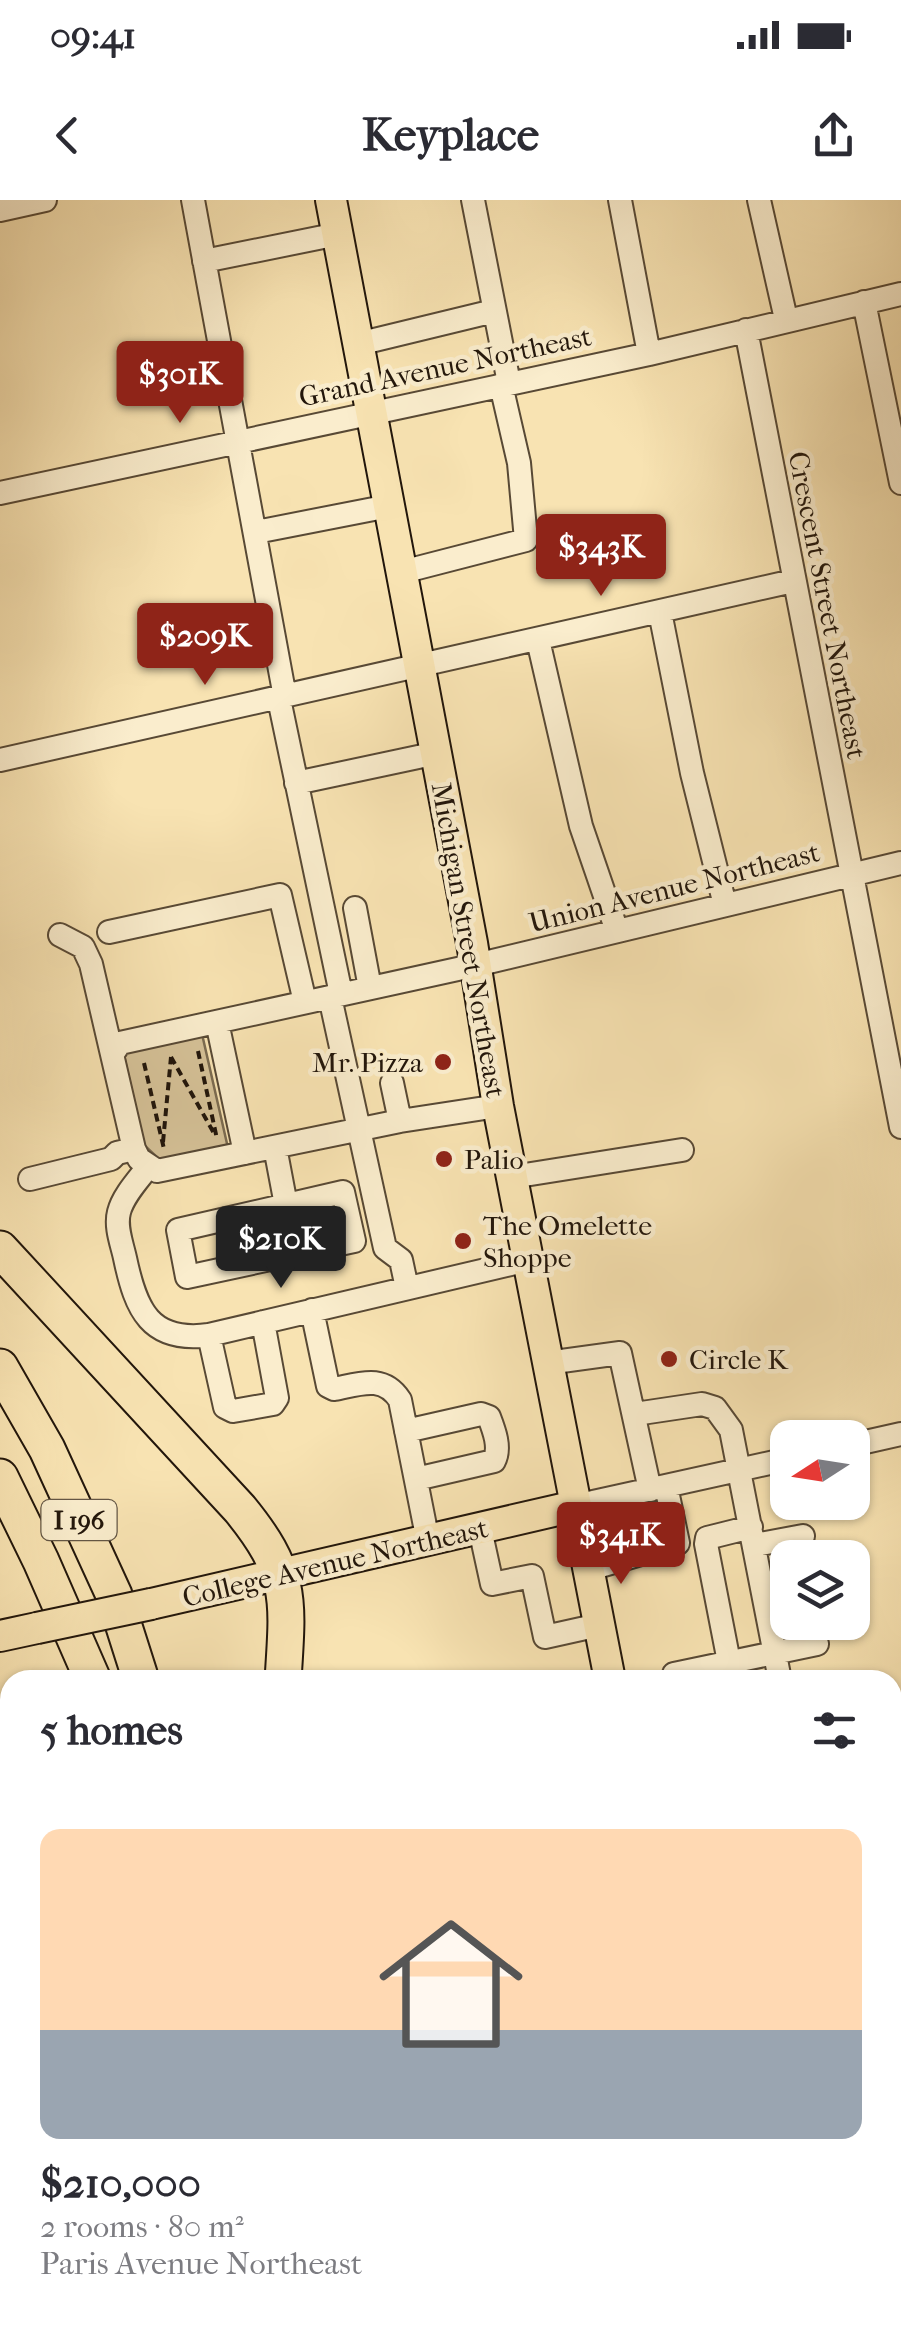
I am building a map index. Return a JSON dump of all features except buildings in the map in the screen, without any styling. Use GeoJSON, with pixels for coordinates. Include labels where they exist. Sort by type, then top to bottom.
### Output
{"type":"FeatureCollection","features":[{"type":"Feature","properties":{"kind":"highway"},"geometry":{"type":"LineString","coordinates":[[0,1249],[268,1544],[281,1576],[288,1611],[284,1670]]}},
{"type":"Feature","properties":{"kind":"highway","name":"I 196"},"geometry":{"type":"LineString","coordinates":[[0,1367],[47,1449],[114,1595],[138,1670]]}},
{"type":"Feature","properties":{"kind":"highway","name":"I 196"},"geometry":{"type":"LineString","coordinates":[[0,1477],[89,1670]]}},
{"type":"Feature","properties":{"kind":"main road","name":"Michigan Street Northeast"},"geometry":{"type":"LineString","coordinates":[[331,200],[476,965],[498,1106],[608,1670]]}},
{"type":"Feature","properties":{"kind":"main road","name":"College Avenue Northeast"},"geometry":{"type":"LineString","coordinates":[[0,1636],[281,1576],[574,1506]]}},
{"type":"Feature","properties":{"kind":"street"},"geometry":{"type":"LineString","coordinates":[[0,210],[45,200]]}},
{"type":"Feature","properties":{"kind":"street"},"geometry":{"type":"LineString","coordinates":[[193,200],[256,532],[296,783],[360,1129],[384,1248],[401,1260],[407,1288]]}},
{"type":"Feature","properties":{"kind":"street"},"geometry":{"type":"LineString","coordinates":[[402,572],[526,540],[519,464],[472,200]]}},
{"type":"Feature","properties":{"kind":"street"},"geometry":{"type":"LineString","coordinates":[[620,200],[648,354]]}},
{"type":"Feature","properties":{"kind":"street"},"geometry":{"type":"LineString","coordinates":[[759,200],[786,320]]}},
{"type":"Feature","properties":{"kind":"street"},"geometry":{"type":"LineString","coordinates":[[204,261],[338,234]]}},
{"type":"Feature","properties":{"kind":"street","name":"Grand Avenue Northeast"},"geometry":{"type":"LineString","coordinates":[[0,493],[648,354],[901,294]]}},
{"type":"Feature","properties":{"kind":"street"},"geometry":{"type":"LineString","coordinates":[[864,302],[901,482]]}},
{"type":"Feature","properties":{"kind":"street"},"geometry":{"type":"LineString","coordinates":[[358,344],[494,312]]}},
{"type":"Feature","properties":{"kind":"street","name":"Crescent Street Northeast"},"geometry":{"type":"LineString","coordinates":[[746,330],[850,875],[890,1006],[901,1127]]}},
{"type":"Feature","properties":{"kind":"street"},"geometry":{"type":"LineString","coordinates":[[256,532],[389,506]]}},
{"type":"Feature","properties":{"kind":"street"},"geometry":{"type":"LineString","coordinates":[[0,760],[793,581]]}},
{"type":"Feature","properties":{"kind":"street"},"geometry":{"type":"LineString","coordinates":[[660,612],[692,773],[725,905]]}},
{"type":"Feature","properties":{"kind":"street"},"geometry":{"type":"LineString","coordinates":[[538,640],[581,826],[618,931]]}},
{"type":"Feature","properties":{"kind":"street"},"geometry":{"type":"LineString","coordinates":[[296,783],[436,753]]}},
{"type":"Feature","properties":{"kind":"street","name":"Union Avenue Northeast"},"geometry":{"type":"LineString","coordinates":[[114,1052],[120,1042],[476,965],[901,863]]}},
{"type":"Feature","properties":{"kind":"street"},"geometry":{"type":"LineString","coordinates":[[109,932],[275,893],[280,895],[305,1002]]}},
{"type":"Feature","properties":{"kind":"street"},"geometry":{"type":"LineString","coordinates":[[355,908],[370,988]]}},
{"type":"Feature","properties":{"kind":"street"},"geometry":{"type":"LineString","coordinates":[[60,935],[83,948],[92,964],[114,1052],[148,1155],[158,1171],[400,1121],[498,1106]]}},
{"type":"Feature","properties":{"kind":"street"},"geometry":{"type":"LineString","coordinates":[[217,1022],[246,1153]]}},
{"type":"Feature","properties":{"kind":"street"},"geometry":{"type":"LineString","coordinates":[[392,1083],[400,1121]]}},
{"type":"Feature","properties":{"kind":"street"},"geometry":{"type":"LineString","coordinates":[[275,1147],[286,1205]]}},
{"type":"Feature","properties":{"kind":"street"},"geometry":{"type":"LineString","coordinates":[[512,1177],[682,1150]]}},
{"type":"Feature","properties":{"kind":"street"},"geometry":{"type":"LineString","coordinates":[[30,1179],[111,1159],[117,1153],[148,1155]]}},
{"type":"Feature","properties":{"kind":"street"},"geometry":{"type":"LineString","coordinates":[[148,1155],[119,1210],[118,1225],[131,1285],[155,1326],[170,1335],[187,1338],[210,1334],[528,1260]]}},
{"type":"Feature","properties":{"kind":"street"},"geometry":{"type":"LineString","coordinates":[[342,1192],[354,1240],[187,1277],[178,1230],[286,1205],[342,1192]]}},
{"type":"Feature","properties":{"kind":"street"},"geometry":{"type":"LineString","coordinates":[[312,1310],[328,1386],[334,1389],[378,1381],[400,1400],[428,1541]]}},
{"type":"Feature","properties":{"kind":"street"},"geometry":{"type":"LineString","coordinates":[[210,1334],[225,1406],[233,1411],[274,1404],[277,1398],[264,1322]]}},
{"type":"Feature","properties":{"kind":"street"},"geometry":{"type":"LineString","coordinates":[[548,1363],[620,1353],[635,1414],[678,1544],[587,1570]]}},
{"type":"Feature","properties":{"kind":"street"},"geometry":{"type":"LineString","coordinates":[[635,1414],[688,1404],[716,1408],[730,1430],[741,1469],[778,1670]]}},
{"type":"Feature","properties":{"kind":"street"},"geometry":{"type":"LineString","coordinates":[[406,1431],[480,1414],[489,1417],[495,1438],[494,1461],[416,1479]]}},
{"type":"Feature","properties":{"kind":"street"},"geometry":{"type":"LineString","coordinates":[[870,1441],[901,1434]]}},
{"type":"Feature","properties":{"kind":"street","name":"College Avenue Northeast"},"geometry":{"type":"LineString","coordinates":[[574,1506],[770,1463]]}},
{"type":"Feature","properties":{"kind":"street"},"geometry":{"type":"LineString","coordinates":[[480,1529],[492,1584],[532,1576],[545,1637],[599,1625]]}},
{"type":"Feature","properties":{"kind":"street"},"geometry":{"type":"LineString","coordinates":[[729,1662],[707,1538],[804,1536]]}},
{"type":"Feature","properties":{"kind":"street"},"geometry":{"type":"LineString","coordinates":[[692,1670],[817,1644]]}},
{"type":"Feature","properties":{"kind":"path"},"geometry":{"type":"LineString","coordinates":[[148,1155],[144,1063],[198,1050],[217,1139],[171,1057]]}},
{"type":"Feature","properties":{"kind":"path"},"geometry":{"type":"LineString","coordinates":[[162,1059],[180,1055]]}},
{"type":"Feature","properties":{"kind":"path"},"geometry":{"type":"LineString","coordinates":[[148,1155],[171,1057]]}},
{"type":"Feature","properties":{"kind":"path"},"geometry":{"type":"LineString","coordinates":[[148,1155],[180,1146]]}},
{"type":"Feature","properties":{"kind":"shaded area"},"geometry":{"type":"Polygon","coordinates":[[[202,1034],[228,1148],[161,1161],[144,1145],[123,1051],[202,1034]]]}},
{"type":"Feature","properties":{"kind":"place","name":"Mr. Pizza"},"geometry":{"type":"Point","coordinates":[443,1062]}},
{"type":"Feature","properties":{"kind":"place","name":"Palio"},"geometry":{"type":"Point","coordinates":[444,1159]}},
{"type":"Feature","properties":{"kind":"place","name":"The Omelette Shoppe"},"geometry":{"type":"Point","coordinates":[463,1241]}},
{"type":"Feature","properties":{"kind":"place","name":"Circle K"},"geometry":{"type":"Point","coordinates":[669,1359]}}]}
